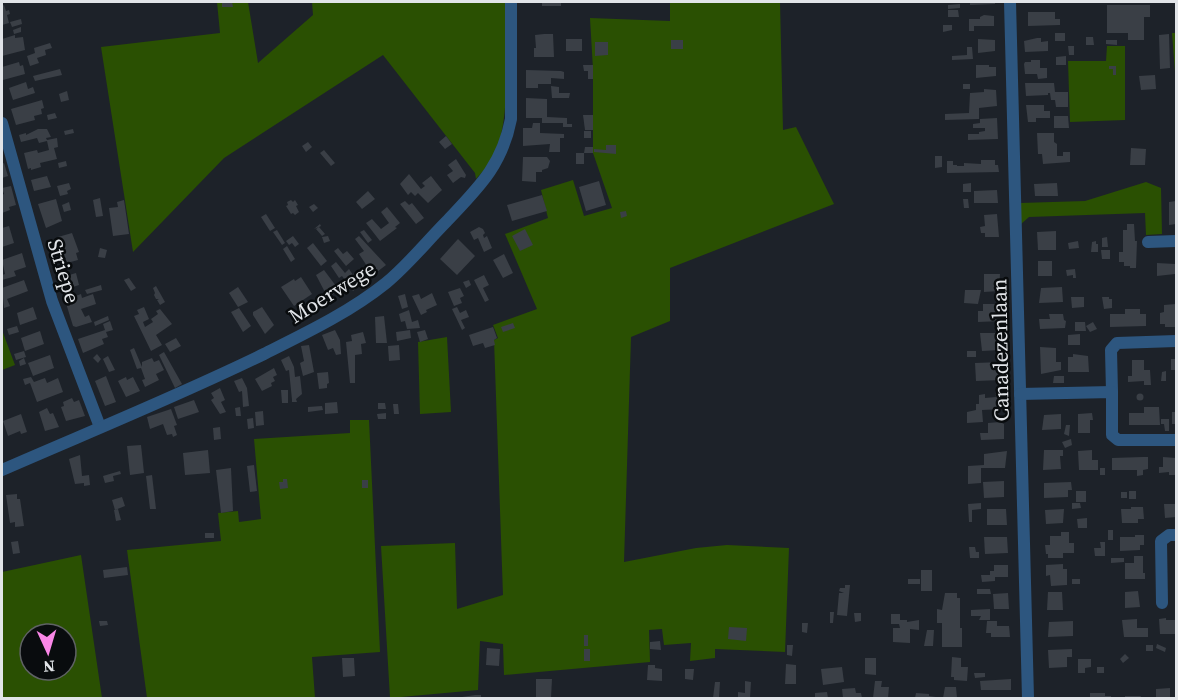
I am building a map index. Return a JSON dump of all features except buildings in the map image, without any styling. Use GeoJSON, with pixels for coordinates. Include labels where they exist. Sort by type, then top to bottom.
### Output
{"type":"FeatureCollection","features":[{"type":"Feature","properties":{"kind":"street","name":"Moerwege"},"geometry":{"type":"LineString","coordinates":[[2,470],[203,384],[354,307],[388,281],[479,188],[501,153],[511,119],[511,2]]}},
{"type":"Feature","properties":{"kind":"street","name":"Canadezenlaan"},"geometry":{"type":"LineString","coordinates":[[1010,2],[1028,699]]}},
{"type":"Feature","properties":{"kind":"street","name":"Striepe"},"geometry":{"type":"LineString","coordinates":[[2,123],[52,301],[100,427]]}},
{"type":"Feature","properties":{"kind":"street"},"geometry":{"type":"LineString","coordinates":[[1148,242],[1176,241]]}},
{"type":"Feature","properties":{"kind":"street"},"geometry":{"type":"LineString","coordinates":[[1176,341],[1117,343],[1111,350],[1112,435],[1118,440],[1176,440]]}},
{"type":"Feature","properties":{"kind":"street"},"geometry":{"type":"LineString","coordinates":[[1020,394],[1112,392]]}},
{"type":"Feature","properties":{"kind":"street"},"geometry":{"type":"LineString","coordinates":[[1162,603],[1161,541],[1169,535],[1176,535]]}},
{"type":"Feature","properties":{"kind":"green space"},"geometry":{"type":"Polygon","coordinates":[[[217,2],[248,2],[258,63],[313,15],[312,2],[505,2],[506,100],[500,138],[493,157],[476,179],[475,173],[383,55],[224,158],[133,252],[101,47],[220,33],[217,2]]]}},
{"type":"Feature","properties":{"kind":"green space"},"geometry":{"type":"Polygon","coordinates":[[[670,2],[780,2],[783,130],[796,127],[834,204],[670,268],[670,321],[631,337],[624,562],[696,548],[727,545],[789,548],[785,652],[715,649],[715,658],[690,661],[691,643],[664,645],[662,629],[649,630],[650,662],[504,675],[503,644],[480,641],[478,690],[390,698],[381,546],[455,543],[457,609],[503,595],[494,340],[498,338],[493,325],[537,309],[505,234],[548,218],[541,190],[573,180],[584,216],[612,208],[593,153],[593,69],[590,18],[670,21],[670,2]]]}},
{"type":"Feature","properties":{"kind":"green space"},"geometry":{"type":"Polygon","coordinates":[[[1172,33],[1176,33],[1176,85],[1172,33]]]}},
{"type":"Feature","properties":{"kind":"green space"},"geometry":{"type":"Polygon","coordinates":[[[1107,46],[1125,46],[1125,120],[1070,122],[1068,61],[1106,61],[1107,46]]]}},
{"type":"Feature","properties":{"kind":"green space"},"geometry":{"type":"Polygon","coordinates":[[[1146,182],[1161,188],[1162,234],[1146,235],[1145,213],[1029,217],[1021,224],[1020,203],[1085,201],[1146,182]]]}},
{"type":"Feature","properties":{"kind":"green space"},"geometry":{"type":"Polygon","coordinates":[[[2,330],[15,365],[2,370],[2,330]]]}},
{"type":"Feature","properties":{"kind":"green space"},"geometry":{"type":"Polygon","coordinates":[[[447,337],[451,412],[420,414],[418,342],[447,337]]]}},
{"type":"Feature","properties":{"kind":"green space"},"geometry":{"type":"Polygon","coordinates":[[[350,420],[369,420],[380,652],[312,657],[315,698],[147,698],[127,550],[221,541],[218,513],[238,511],[239,522],[261,519],[254,439],[350,433],[350,420]]]}},
{"type":"Feature","properties":{"kind":"green space"},"geometry":{"type":"Polygon","coordinates":[[[81,555],[102,698],[2,698],[2,572],[81,555]]]}}]}
